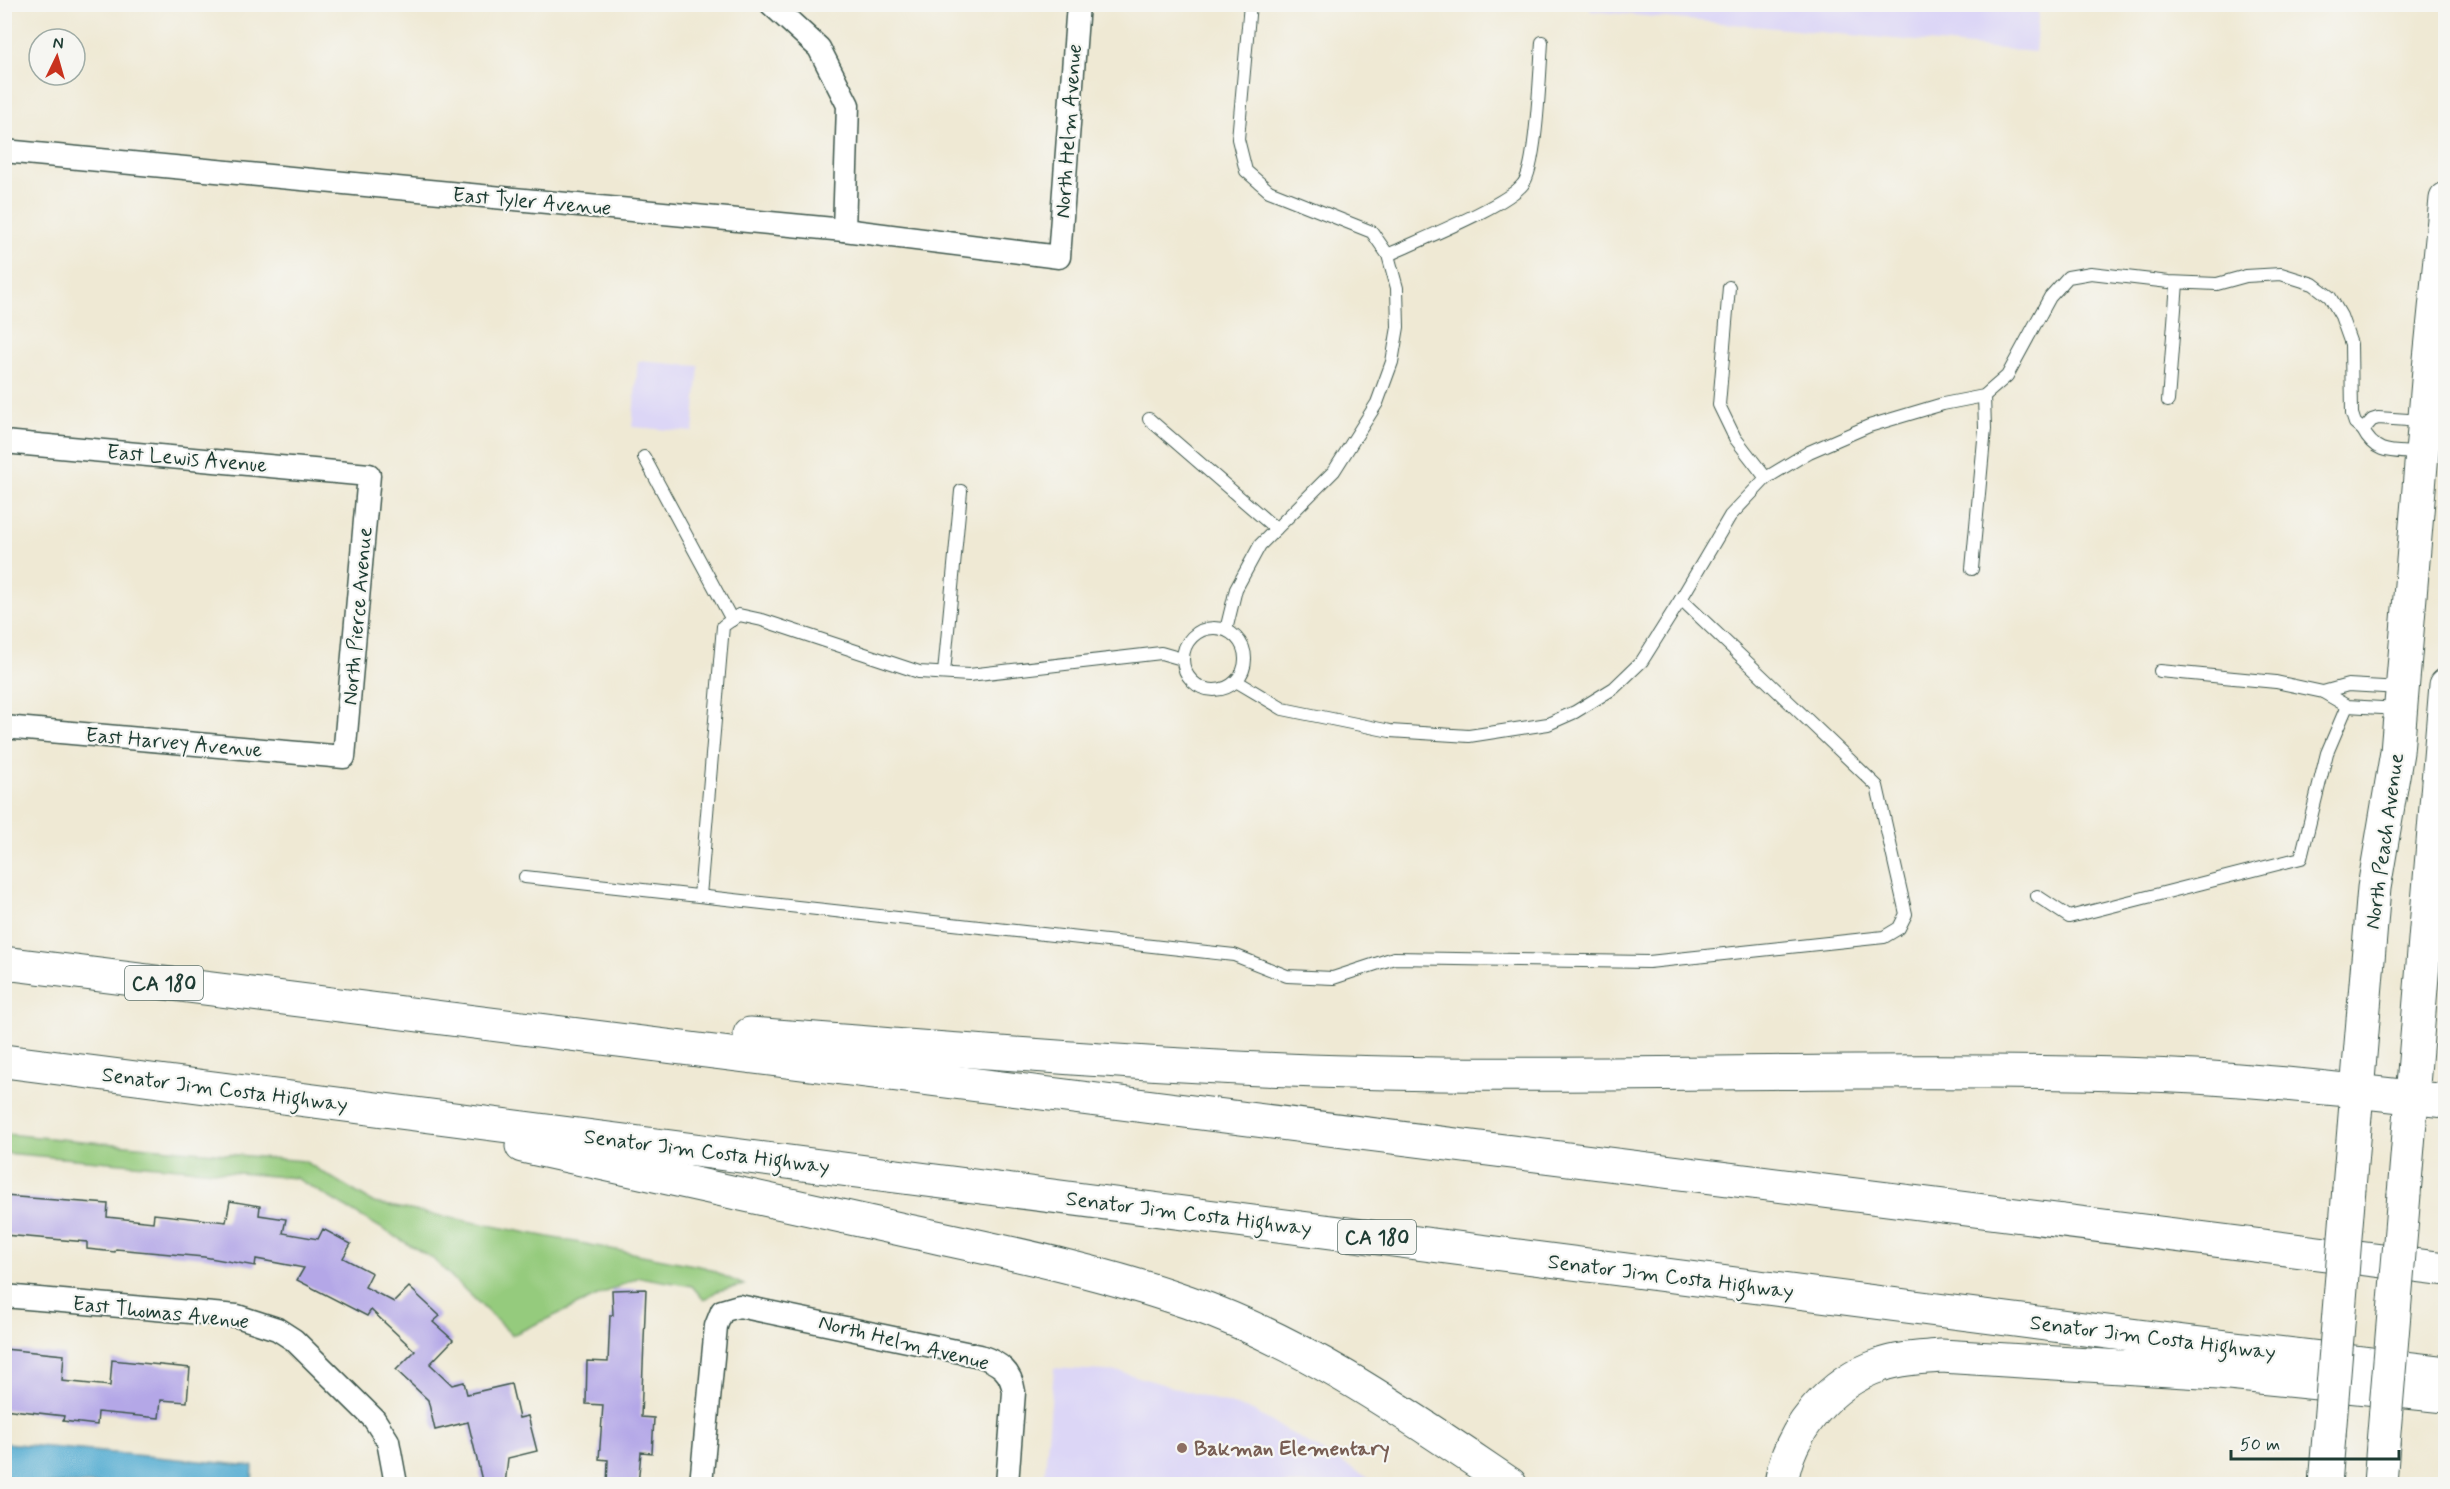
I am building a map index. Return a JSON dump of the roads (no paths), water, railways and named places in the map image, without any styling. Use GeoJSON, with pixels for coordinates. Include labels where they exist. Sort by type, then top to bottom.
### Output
{"type":"FeatureCollection","features":[{"type":"Feature","properties":{"kind":"main road","name":"North Peach Avenue"},"geometry":{"type":"LineString","coordinates":[[2325,1485],[2374,888],[2393,788],[2423,438],[2437,370],[2445,199]]}},
{"type":"Feature","properties":{"kind":"main road"},"geometry":{"type":"LineString","coordinates":[[2413,561],[2421,577],[2427,600],[2424,658],[2426,677],[2434,686],[2445,688]]}},
{"type":"Feature","properties":{"kind":"main road","name":"North Peach Avenue"},"geometry":{"type":"LineString","coordinates":[[2380,1485],[2445,688]]}},
{"type":"Feature","properties":{"kind":"main road"},"geometry":{"type":"LineString","coordinates":[[2401,698],[2408,689],[2417,705],[2419,715],[2414,772],[2422,801],[2434,819]]}},
{"type":"Feature","properties":{"kind":"main road","name":"CA 180"},"geometry":{"type":"LineString","coordinates":[[4,963],[2445,1269]]}},
{"type":"Feature","properties":{"kind":"main road"},"geometry":{"type":"LineString","coordinates":[[323,1003],[1087,1059],[1279,1070],[1440,1074],[2026,1072],[2153,1075],[2357,1091],[2445,1101]]}},
{"type":"Feature","properties":{"kind":"main road","name":"Senator Jim Costa Highway"},"geometry":{"type":"LineString","coordinates":[[4,1061],[2149,1337],[2445,1373]]}},
{"type":"Feature","properties":{"kind":"main road"},"geometry":{"type":"LineString","coordinates":[[309,1099],[1041,1260],[1189,1302],[1259,1331],[1326,1365],[1385,1399],[1510,1485]]}},
{"type":"Feature","properties":{"kind":"main road"},"geometry":{"type":"LineString","coordinates":[[1781,1485],[1792,1448],[1802,1426],[1836,1389],[1881,1365],[1910,1359],[1941,1356],[2218,1373],[2445,1396]]}},
{"type":"Feature","properties":{"kind":"street"},"geometry":{"type":"LineString","coordinates":[[771,4],[819,48],[848,105],[844,230]]}},
{"type":"Feature","properties":{"kind":"street","name":"North Helm Avenue"},"geometry":{"type":"LineString","coordinates":[[1059,257],[1078,4]]}},
{"type":"Feature","properties":{"kind":"street","name":"East Tyler Avenue"},"geometry":{"type":"LineString","coordinates":[[4,151],[844,230],[1059,257]]}},
{"type":"Feature","properties":{"kind":"street","name":"East Lewis Avenue"},"geometry":{"type":"LineString","coordinates":[[4,442],[369,475]]}},
{"type":"Feature","properties":{"kind":"street","name":"North Pierce Avenue"},"geometry":{"type":"LineString","coordinates":[[344,757],[369,475]]}},
{"type":"Feature","properties":{"kind":"street","name":"East Harvey Avenue"},"geometry":{"type":"LineString","coordinates":[[4,727],[344,757]]}},
{"type":"Feature","properties":{"kind":"street","name":"East Thomas Avenue"},"geometry":{"type":"LineString","coordinates":[[4,1296],[237,1316],[277,1329],[294,1340],[374,1419],[388,1441],[396,1485]]}},
{"type":"Feature","properties":{"kind":"street","name":"North Helm Avenue"},"geometry":{"type":"LineString","coordinates":[[701,1485],[716,1326],[722,1311],[739,1306],[758,1308],[993,1361],[1005,1368],[1012,1380],[1014,1392],[1007,1485]]}},
{"type":"Feature","properties":{"kind":"lane"},"geometry":{"type":"LineString","coordinates":[[1226,630],[1236,589],[1260,545],[1335,471],[1377,403],[1392,362],[1398,327],[1397,288],[1388,255],[1372,232],[1269,191],[1246,171],[1238,139],[1250,4]]}},
{"type":"Feature","properties":{"kind":"lane"},"geometry":{"type":"LineString","coordinates":[[1388,255],[1502,201],[1524,183],[1534,144],[1542,42]]}},
{"type":"Feature","properties":{"kind":"lane"},"geometry":{"type":"LineString","coordinates":[[1236,681],[1283,709],[1390,731],[1468,736],[1548,724],[1575,711],[1621,681],[1642,662],[1730,516],[1766,478],[1809,452],[1869,426],[1943,404],[1984,396],[2007,376],[2050,297],[2068,278],[2091,273],[2177,283],[2217,284],[2246,276],[2281,274],[2313,284],[2330,297],[2341,316],[2351,344],[2352,414],[2355,423],[2375,447],[2423,438]]}},
{"type":"Feature","properties":{"kind":"lane"},"geometry":{"type":"LineString","coordinates":[[2168,401],[2177,283]]}},
{"type":"Feature","properties":{"kind":"lane"},"geometry":{"type":"LineString","coordinates":[[1729,287],[1719,405],[1735,438],[1766,478]]}},
{"type":"Feature","properties":{"kind":"lane"},"geometry":{"type":"LineString","coordinates":[[1972,569],[1985,429],[1984,396]]}},
{"type":"Feature","properties":{"kind":"lane"},"geometry":{"type":"LineString","coordinates":[[2363,430],[2372,420],[2378,418],[2423,438]]}},
{"type":"Feature","properties":{"kind":"lane"},"geometry":{"type":"LineString","coordinates":[[1149,419],[1276,529]]}},
{"type":"Feature","properties":{"kind":"lane"},"geometry":{"type":"LineString","coordinates":[[644,457],[732,620]]}},
{"type":"Feature","properties":{"kind":"lane"},"geometry":{"type":"LineString","coordinates":[[944,674],[961,491]]}},
{"type":"Feature","properties":{"kind":"lane"},"geometry":{"type":"LineString","coordinates":[[525,876],[1234,955],[1287,976],[1333,978],[1394,958],[1649,962],[1884,936],[1899,928],[1906,914],[1877,786],[1681,599]]}},
{"type":"Feature","properties":{"kind":"lane"},"geometry":{"type":"LineString","coordinates":[[700,896],[723,626],[739,615],[762,620],[919,672],[969,675],[1161,653],[1182,659]]}},
{"type":"Feature","properties":{"kind":"lane"},"geometry":{"type":"LineString","coordinates":[[1216,628],[1226,630],[1241,644],[1245,654],[1245,664],[1236,681],[1227,687],[1206,689],[1189,678],[1182,659],[1184,649],[1197,633],[1216,628]]}},
{"type":"Feature","properties":{"kind":"lane"},"geometry":{"type":"LineString","coordinates":[[2160,671],[2276,682],[2323,692],[2347,706],[2401,698]]}},
{"type":"Feature","properties":{"kind":"lane"},"geometry":{"type":"LineString","coordinates":[[2323,692],[2348,685],[2401,698]]}},
{"type":"Feature","properties":{"kind":"lane"},"geometry":{"type":"LineString","coordinates":[[2037,896],[2070,917],[2301,858],[2327,753],[2347,706]]}},
{"type":"Feature","properties":{"kind":"water"},"geometry":{"type":"Polygon","coordinates":[[[5,1443],[253,1466],[252,1484],[5,1484],[5,1443]]]}},
{"type":"Feature","properties":{"kind":"place","name":"Bakman Elementary"},"geometry":{"type":"Point","coordinates":[1182,1448]}}]}
